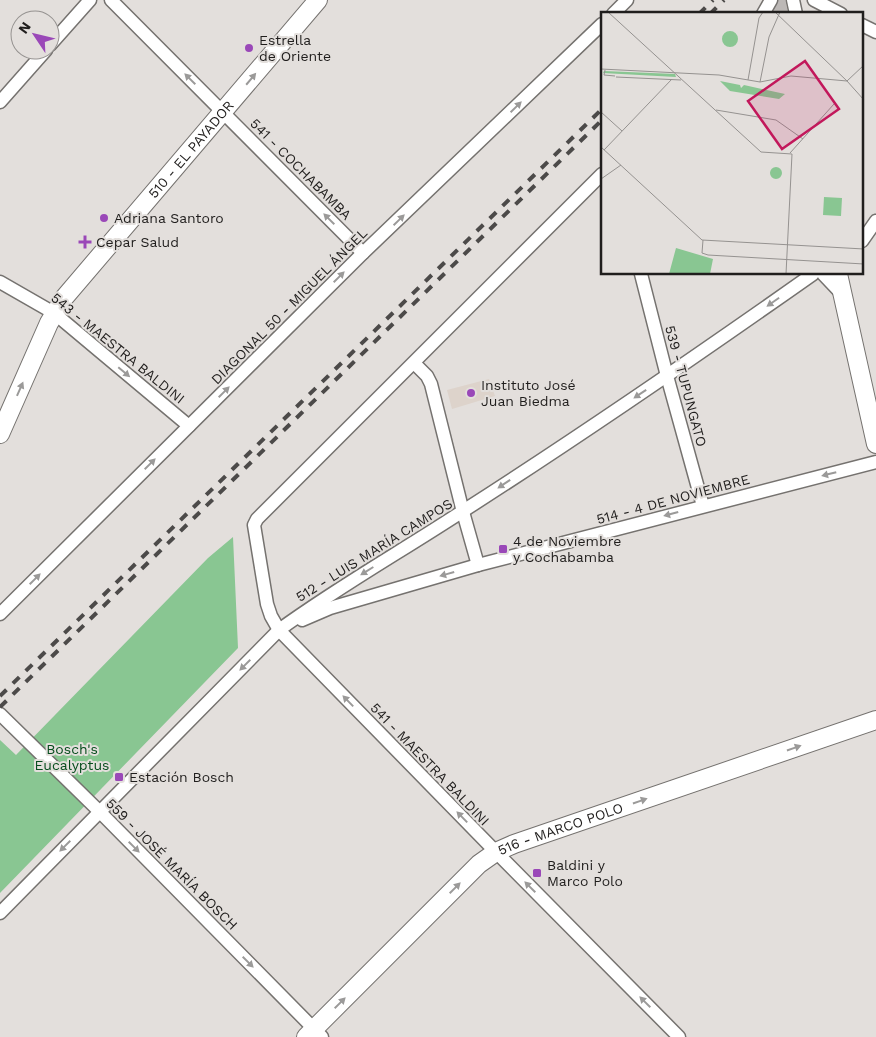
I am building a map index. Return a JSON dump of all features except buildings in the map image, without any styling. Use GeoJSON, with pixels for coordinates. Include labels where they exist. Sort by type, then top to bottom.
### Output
{"type":"FeatureCollection","features":[{"type":"Feature","properties":{"kind":"street"},"geometry":{"type":"LineString","coordinates":[[60,34],[90,0]]}},
{"type":"Feature","properties":{"kind":"street","name":"541 - COCHABAMBA"},"geometry":{"type":"LineString","coordinates":[[111,0],[363,253]]}},
{"type":"Feature","properties":{"kind":"street","name":"510 - EL PAYADOR"},"geometry":{"type":"LineString","coordinates":[[0,434],[54,313],[64,298],[318,0]]}},
{"type":"Feature","properties":{"kind":"street"},"geometry":{"type":"LineString","coordinates":[[764,12],[771,0]]}},
{"type":"Feature","properties":{"kind":"street"},"geometry":{"type":"LineString","coordinates":[[814,0],[837,12]]}},
{"type":"Feature","properties":{"kind":"street","name":"DIAGONAL 50 - MIGUEL ÁNGEL"},"geometry":{"type":"LineString","coordinates":[[0,614],[363,253],[601,25]]}},
{"type":"Feature","properties":{"kind":"street"},"geometry":{"type":"LineString","coordinates":[[864,26],[876,32]]}},
{"type":"Feature","properties":{"kind":"street"},"geometry":{"type":"LineString","coordinates":[[0,102],[37,60]]}},
{"type":"Feature","properties":{"kind":"street"},"geometry":{"type":"LineString","coordinates":[[478,565],[431,384],[427,376],[414,363],[601,175]]}},
{"type":"Feature","properties":{"kind":"street"},"geometry":{"type":"LineString","coordinates":[[864,237],[870,226]]}},
{"type":"Feature","properties":{"kind":"street","name":"539 - TUPUNGATO"},"geometry":{"type":"LineString","coordinates":[[641,275],[703,506]]}},
{"type":"Feature","properties":{"kind":"street","name":"512 - LUIS MARÍA CAMPOS"},"geometry":{"type":"LineString","coordinates":[[0,912],[279,630],[326,597],[463,512],[667,376],[812,275]]}},
{"type":"Feature","properties":{"kind":"street"},"geometry":{"type":"LineString","coordinates":[[824,275],[842,294]]}},
{"type":"Feature","properties":{"kind":"street"},"geometry":{"type":"LineString","coordinates":[[838,275],[876,444]]}},
{"type":"Feature","properties":{"kind":"street","name":"543 - MAESTRA BALDINI"},"geometry":{"type":"LineString","coordinates":[[0,282],[54,313],[189,426]]}},
{"type":"Feature","properties":{"kind":"street","name":"541 - MAESTRA BALDINI"},"geometry":{"type":"LineString","coordinates":[[414,363],[257,519],[254,525],[267,604],[271,616],[279,630],[679,1037]]}},
{"type":"Feature","properties":{"kind":"street","name":"514 - 4 DE NOVIEMBRE"},"geometry":{"type":"LineString","coordinates":[[279,630],[330,608],[478,565],[876,462]]}},
{"type":"Feature","properties":{"kind":"street","name":"559 - JOSÉ MARÍA BOSCH"},"geometry":{"type":"LineString","coordinates":[[0,714],[100,812],[314,1034]]}},
{"type":"Feature","properties":{"kind":"street","name":"516 - MARCO POLO"},"geometry":{"type":"LineString","coordinates":[[314,1034],[479,864],[496,852],[514,844],[876,720]]}},
{"type":"Feature","properties":{"kind":"shaded area","name":"Instituto José Juan Biedma"},"geometry":{"type":"Polygon","coordinates":[[[489,379],[495,396],[452,409],[447,390],[489,379]]]}},
{"type":"Feature","properties":{"kind":"green space","name":"Bosch's Eucalyptus"},"geometry":{"type":"Polygon","coordinates":[[[233,537],[238,648],[0,893],[0,740],[16,755],[208,558],[233,537]]]}},
{"type":"Feature","properties":{"kind":"tunnel"},"geometry":{"type":"LineString","coordinates":[[776,0],[779,12]]}},
{"type":"Feature","properties":{"kind":"railway"},"geometry":{"type":"LineString","coordinates":[[701,12],[713,0]]}},
{"type":"Feature","properties":{"kind":"railway"},"geometry":{"type":"LineString","coordinates":[[712,12],[724,0]]}},
{"type":"Feature","properties":{"kind":"railway"},"geometry":{"type":"LineString","coordinates":[[0,696],[601,110]]}},
{"type":"Feature","properties":{"kind":"railway"},"geometry":{"type":"LineString","coordinates":[[0,707],[601,121]]}},
{"type":"Feature","properties":{"kind":"place","name":"Estrella de Oriente"},"geometry":{"type":"Point","coordinates":[249,48]}},
{"type":"Feature","properties":{"kind":"place","name":"Adriana Santoro"},"geometry":{"type":"Point","coordinates":[104,218]}},
{"type":"Feature","properties":{"kind":"place","name":"Cepar Salud"},"geometry":{"type":"Point","coordinates":[85,242]}},
{"type":"Feature","properties":{"kind":"place","name":"Instituto José Juan Biedma"},"geometry":{"type":"Point","coordinates":[471,393]}},
{"type":"Feature","properties":{"kind":"place","name":"4 de Noviembre y Cochabamba"},"geometry":{"type":"Point","coordinates":[503,549]}},
{"type":"Feature","properties":{"kind":"place","name":"Estación Bosch"},"geometry":{"type":"Point","coordinates":[119,777]}},
{"type":"Feature","properties":{"kind":"place","name":"Baldini y Marco Polo"},"geometry":{"type":"Point","coordinates":[537,873]}}]}
